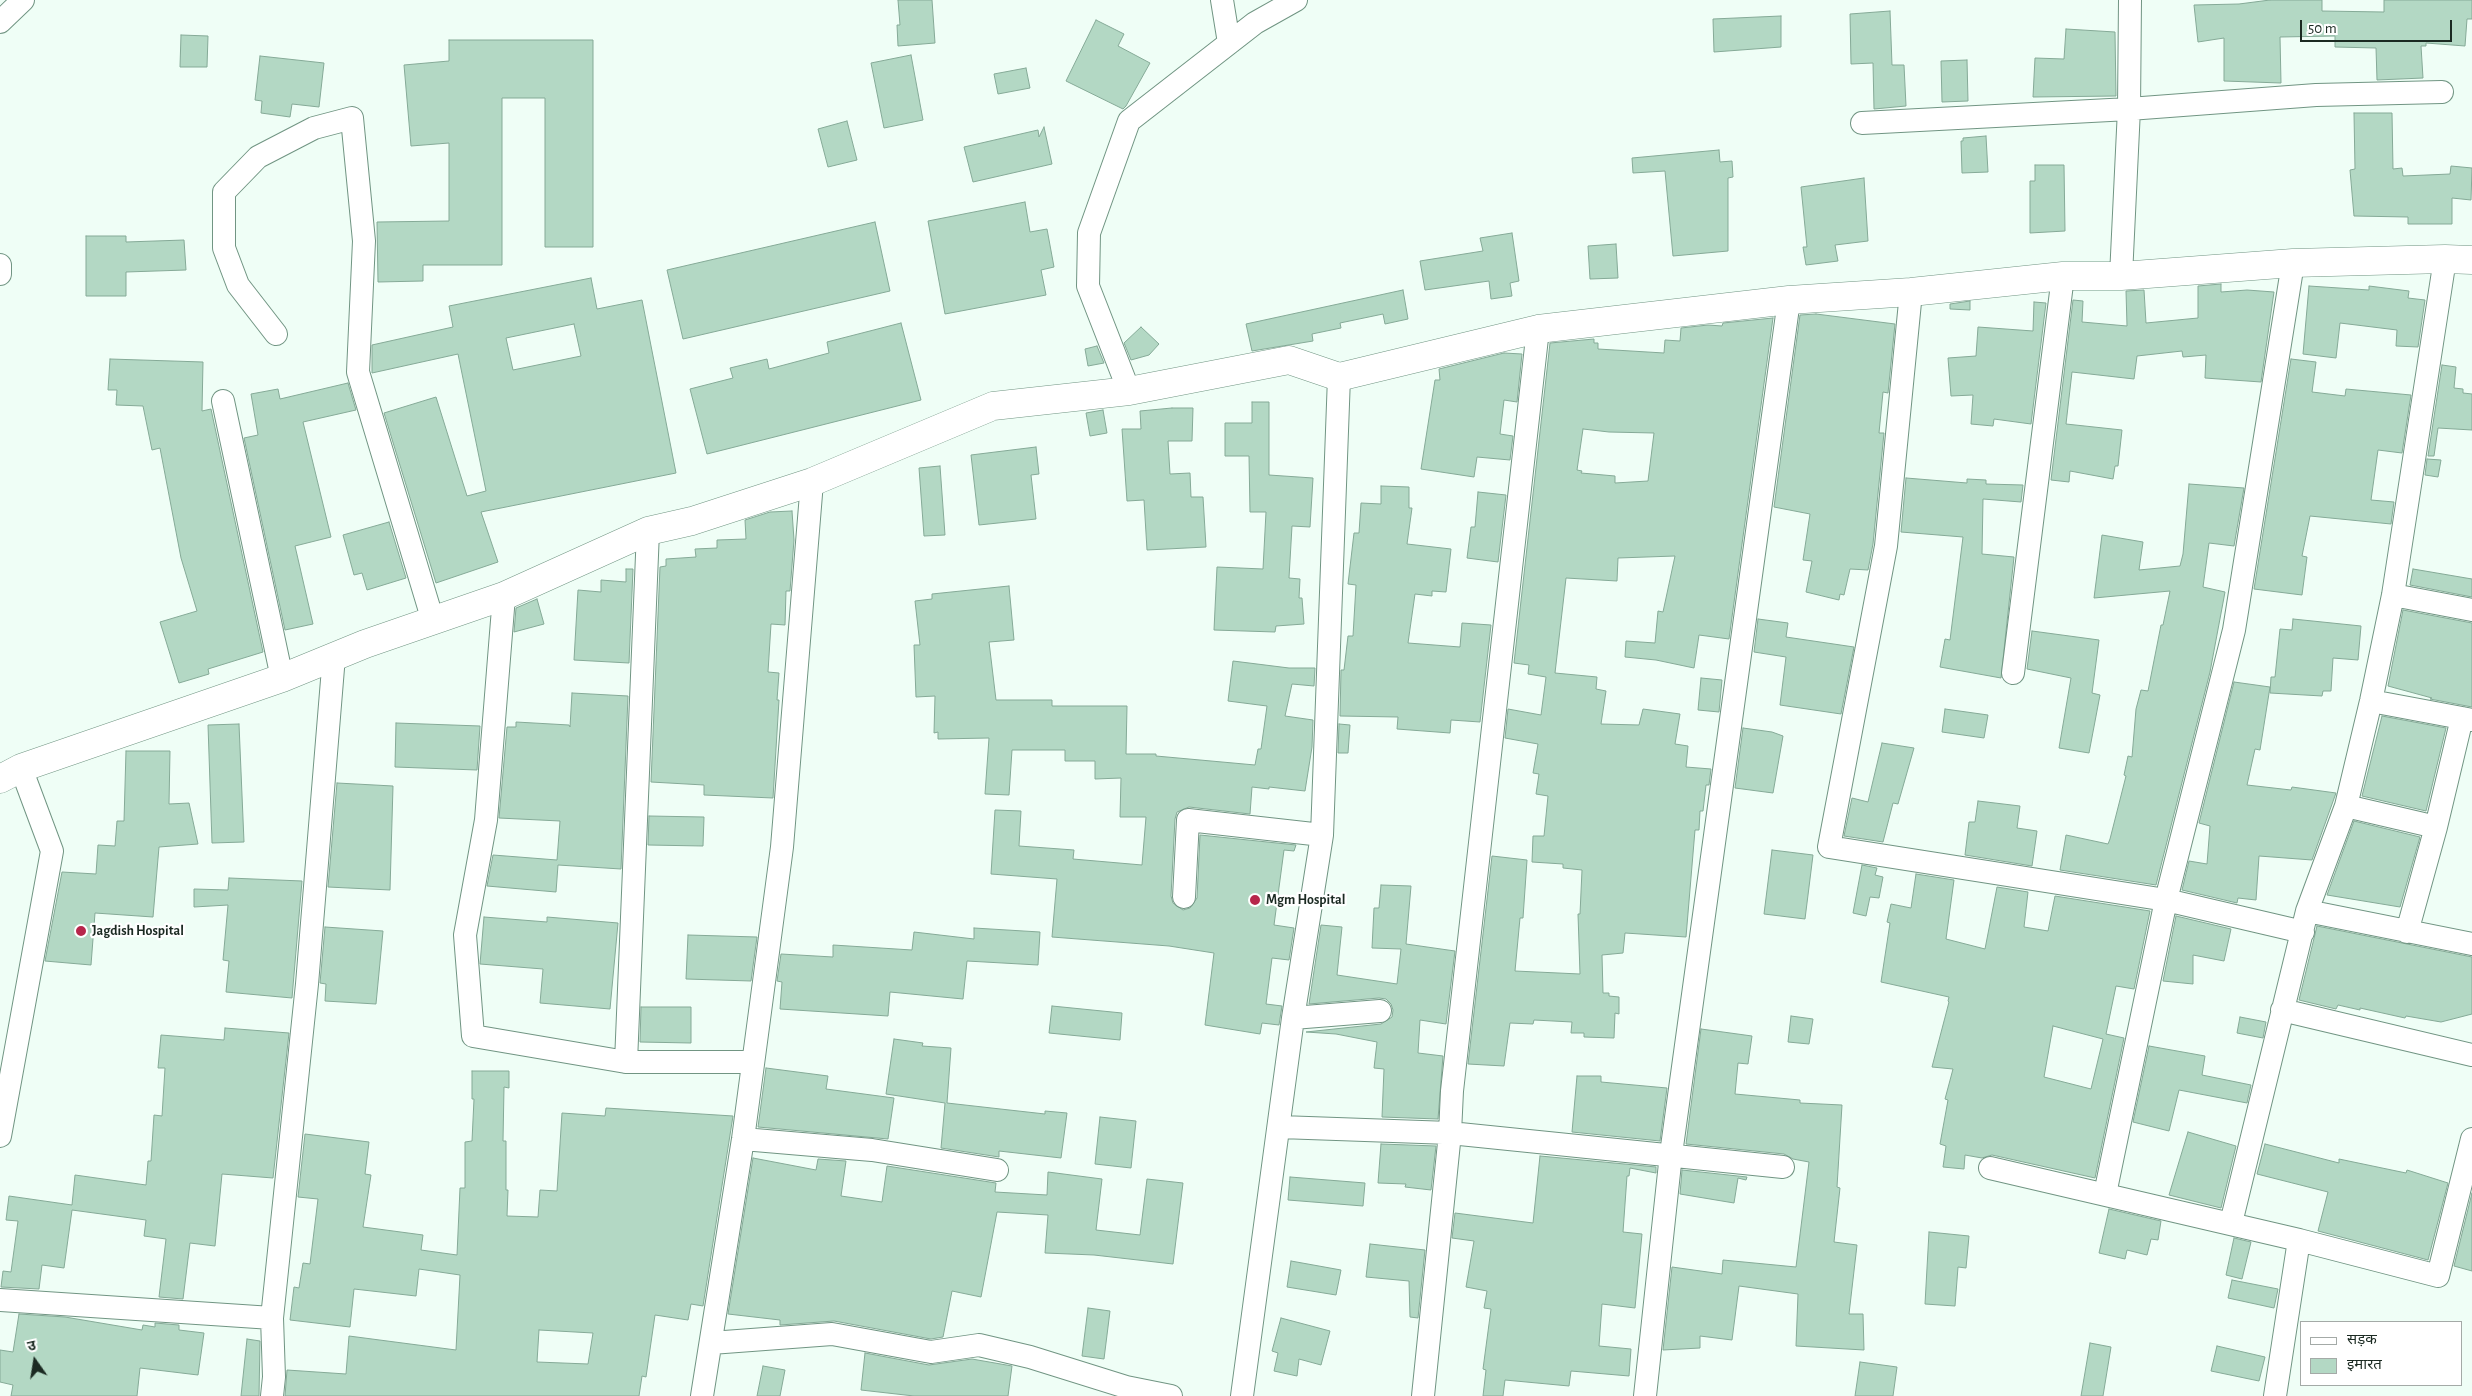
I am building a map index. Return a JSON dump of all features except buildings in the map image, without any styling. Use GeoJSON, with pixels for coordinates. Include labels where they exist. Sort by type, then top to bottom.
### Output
{"type":"FeatureCollection","features":[{"type":"Feature","properties":{"kind":"street"},"geometry":{"type":"LineString","coordinates":[[0,22],[22,0]]}},
{"type":"Feature","properties":{"kind":"street"},"geometry":{"type":"LineString","coordinates":[[1222,0],[1229,43]]}},
{"type":"Feature","properties":{"kind":"street"},"geometry":{"type":"LineString","coordinates":[[1129,391],[1088,286],[1089,233],[1129,121],[1255,23],[1296,0]]}},
{"type":"Feature","properties":{"kind":"street"},"geometry":{"type":"LineString","coordinates":[[2121,276],[2129,109],[2130,0]]}},
{"type":"Feature","properties":{"kind":"street"},"geometry":{"type":"LineString","coordinates":[[1862,123],[2129,109],[2316,95],[2442,92]]}},
{"type":"Feature","properties":{"kind":"street"},"geometry":{"type":"LineString","coordinates":[[276,334],[238,285],[224,248],[224,192],[258,158],[314,128],[352,118],[364,241],[358,372],[433,621]]}},
{"type":"Feature","properties":{"kind":"street"},"geometry":{"type":"LineString","coordinates":[[2231,1224],[2305,922],[2346,806],[2372,701],[2393,595],[2445,259]]}},
{"type":"Feature","properties":{"kind":"street"},"geometry":{"type":"LineString","coordinates":[[0,1136],[52,851],[10,773],[282,678],[334,656],[504,596],[648,531],[692,521],[812,482],[993,406],[1129,391],[1289,360],[1339,376],[1538,329],[1789,300],[1911,292],[2063,276],[2121,276],[2293,263],[2472,260]]}},
{"type":"Feature","properties":{"kind":"street"},"geometry":{"type":"LineString","coordinates":[[2105,1194],[2166,900],[2234,630],[2293,263]]}},
{"type":"Feature","properties":{"kind":"street"},"geometry":{"type":"LineString","coordinates":[[0,265],[0,274]]}},
{"type":"Feature","properties":{"kind":"street"},"geometry":{"type":"LineString","coordinates":[[2013,673],[2063,276]]}},
{"type":"Feature","properties":{"kind":"street"},"geometry":{"type":"LineString","coordinates":[[1911,292],[1886,546],[1829,846],[2305,922],[2408,932],[2472,944]]}},
{"type":"Feature","properties":{"kind":"street"},"geometry":{"type":"LineString","coordinates":[[1645,1396],[1671,1154],[1789,300]]}},
{"type":"Feature","properties":{"kind":"street"},"geometry":{"type":"LineString","coordinates":[[1422,1396],[1450,1132],[1452,1091],[1538,329]]}},
{"type":"Feature","properties":{"kind":"street"},"geometry":{"type":"LineString","coordinates":[[1242,1396],[1280,1127],[1293,1018],[1322,835],[1339,376]]}},
{"type":"Feature","properties":{"kind":"street"},"geometry":{"type":"LineString","coordinates":[[223,401],[282,678]]}},
{"type":"Feature","properties":{"kind":"street"},"geometry":{"type":"LineString","coordinates":[[702,1396],[743,1139],[782,847],[812,482]]}},
{"type":"Feature","properties":{"kind":"street"},"geometry":{"type":"LineString","coordinates":[[626,1062],[648,531]]}},
{"type":"Feature","properties":{"kind":"street"},"geometry":{"type":"LineString","coordinates":[[2393,595],[2472,610]]}},
{"type":"Feature","properties":{"kind":"street"},"geometry":{"type":"LineString","coordinates":[[504,596],[486,820],[465,935],[473,1036],[626,1062],[752,1062]]}},
{"type":"Feature","properties":{"kind":"street"},"geometry":{"type":"LineString","coordinates":[[272,1396],[274,1377],[272,1318],[308,984],[334,656]]}},
{"type":"Feature","properties":{"kind":"street"},"geometry":{"type":"LineString","coordinates":[[2372,701],[2467,719],[2408,932]]}},
{"type":"Feature","properties":{"kind":"street"},"geometry":{"type":"LineString","coordinates":[[2346,806],[2436,827]]}},
{"type":"Feature","properties":{"kind":"street"},"geometry":{"type":"LineString","coordinates":[[1184,897],[1188,820],[1322,835]]}},
{"type":"Feature","properties":{"kind":"street"},"geometry":{"type":"LineString","coordinates":[[2282,1010],[2472,1055]]}},
{"type":"Feature","properties":{"kind":"street"},"geometry":{"type":"LineString","coordinates":[[1293,1018],[1380,1011]]}},
{"type":"Feature","properties":{"kind":"street"},"geometry":{"type":"LineString","coordinates":[[1280,1127],[1450,1132],[1783,1167]]}},
{"type":"Feature","properties":{"kind":"street"},"geometry":{"type":"LineString","coordinates":[[743,1139],[872,1150],[997,1170]]}},
{"type":"Feature","properties":{"kind":"street"},"geometry":{"type":"LineString","coordinates":[[1990,1168],[2299,1240],[2438,1276],[2472,1139]]}},
{"type":"Feature","properties":{"kind":"street"},"geometry":{"type":"LineString","coordinates":[[2275,1396],[2299,1240]]}},
{"type":"Feature","properties":{"kind":"street"},"geometry":{"type":"LineString","coordinates":[[0,1300],[272,1318]]}},
{"type":"Feature","properties":{"kind":"street"},"geometry":{"type":"LineString","coordinates":[[711,1343],[832,1334],[931,1352],[979,1345],[1030,1356],[1126,1388],[1171,1396]]}},
{"type":"Feature","properties":{"kind":"place","name":"Mgm Hospital"},"geometry":{"type":"Point","coordinates":[1255,900]}},
{"type":"Feature","properties":{"kind":"place","name":"Jagdish Hospital"},"geometry":{"type":"Point","coordinates":[81,931]}}]}
